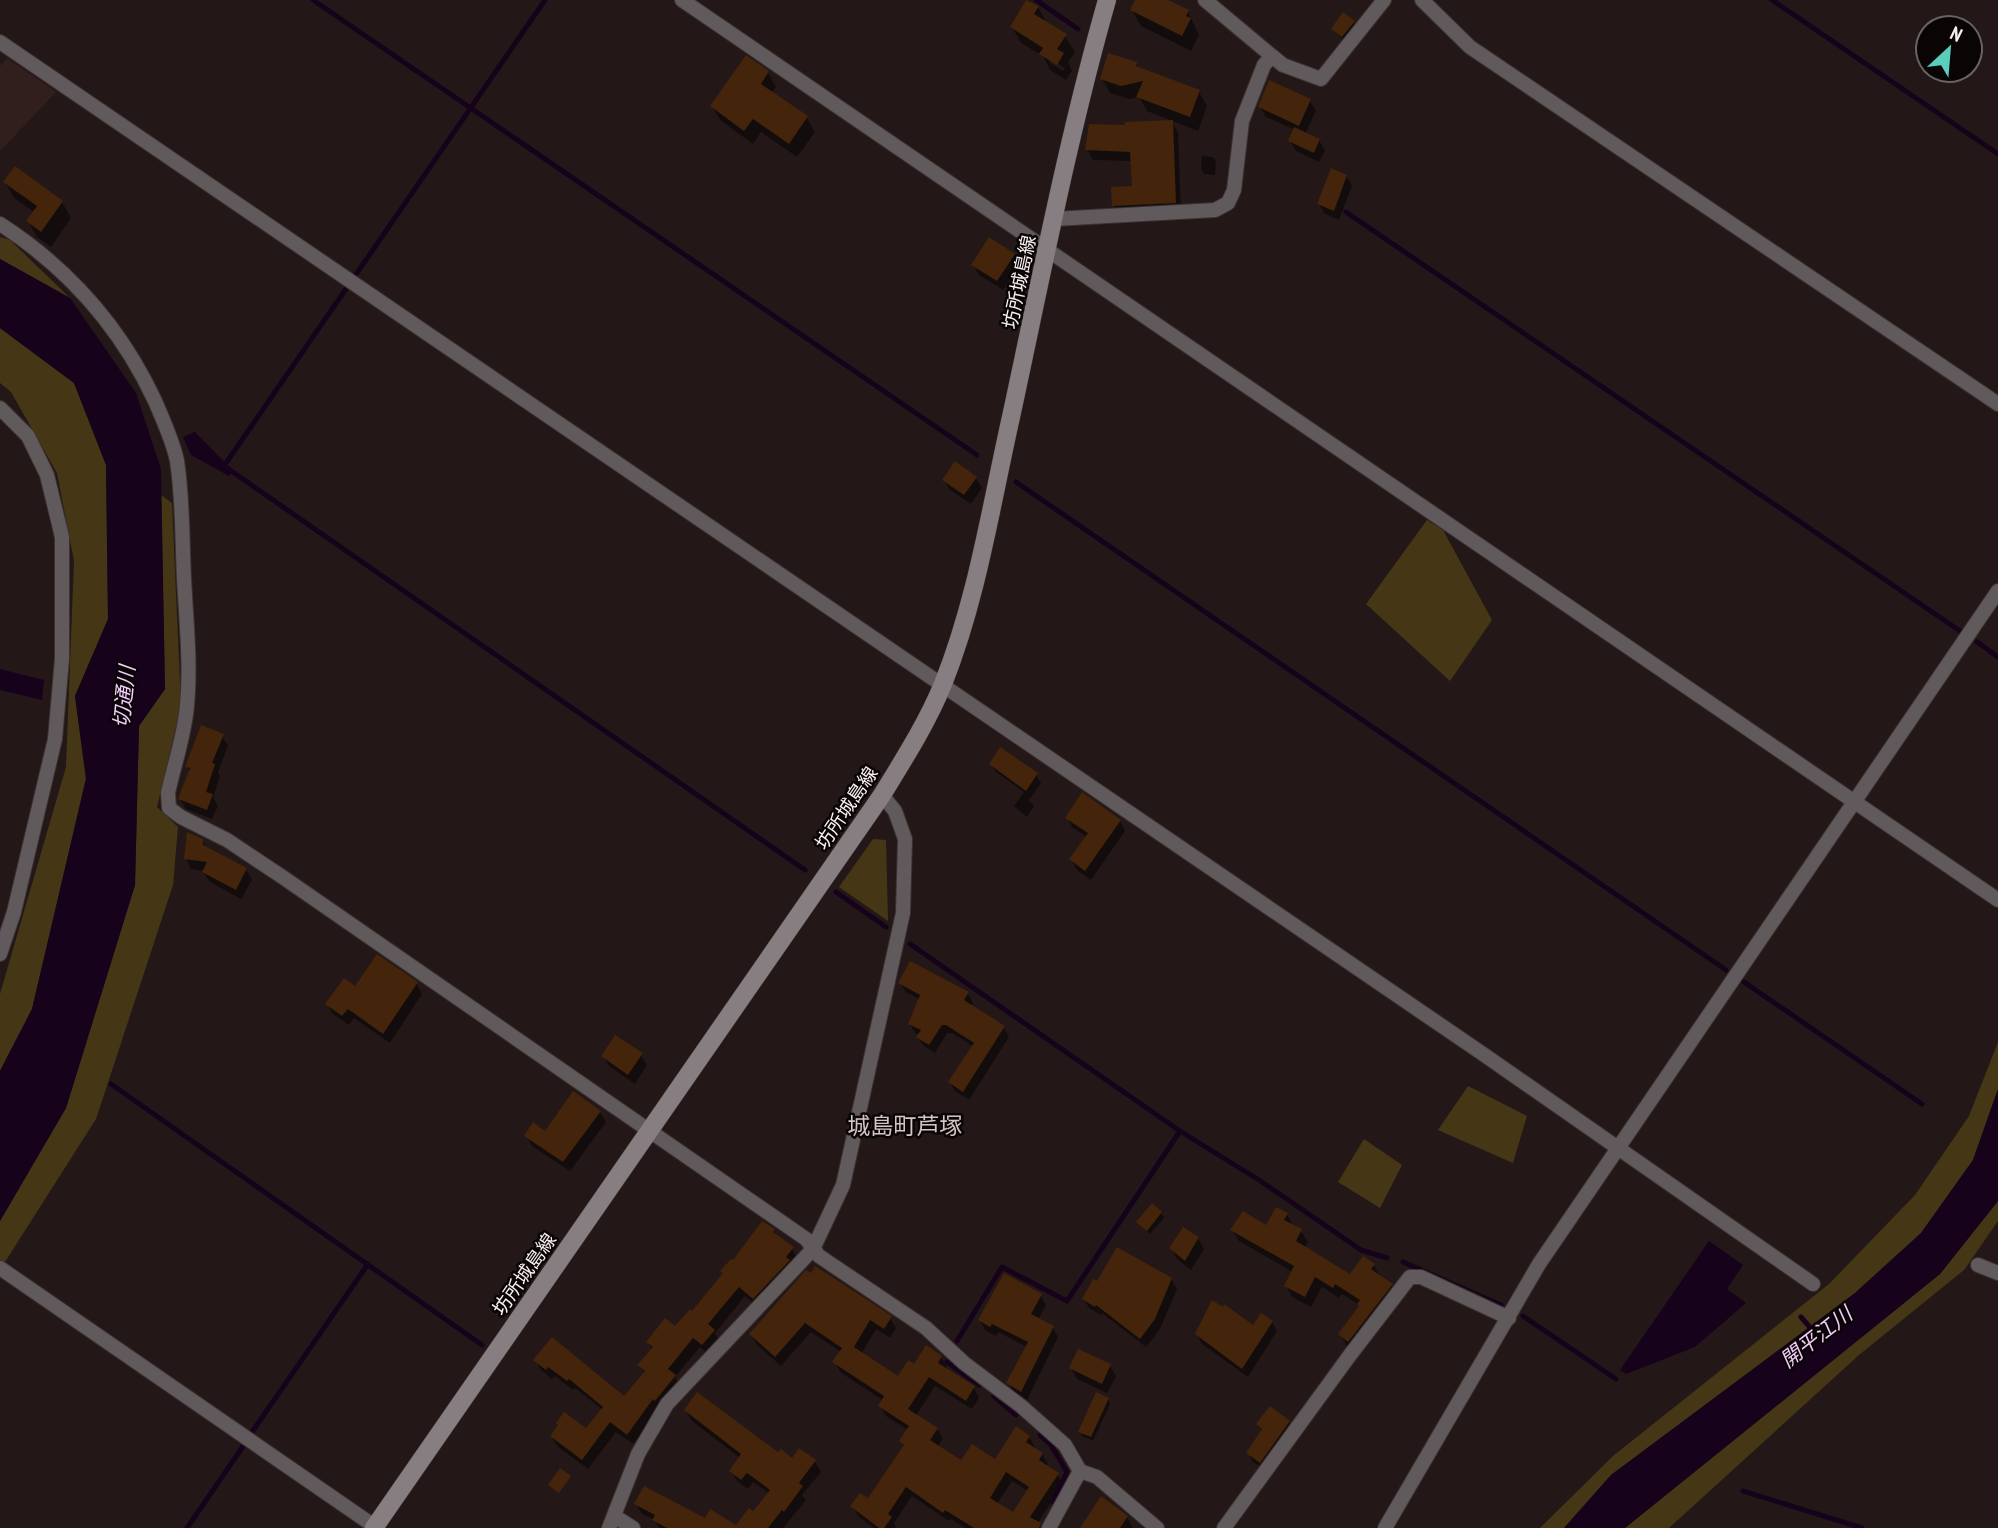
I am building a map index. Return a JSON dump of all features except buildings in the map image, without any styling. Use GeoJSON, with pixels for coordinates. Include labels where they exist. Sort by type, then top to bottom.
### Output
{"type":"FeatureCollection","features":[{"type":"Feature","properties":{"kind":"main road","name":"坊所城島線"},"geometry":{"type":"LineString","coordinates":[[376,1528],[882,795],[917,737],[943,684],[971,601],[1054,219],[1107,0]]}},
{"type":"Feature","properties":{"kind":"street"},"geometry":{"type":"LineString","coordinates":[[682,0],[1998,900]]}},
{"type":"Feature","properties":{"kind":"street"},"geometry":{"type":"LineString","coordinates":[[1205,0],[1283,65],[1321,79],[1384,0]]}},
{"type":"Feature","properties":{"kind":"street"},"geometry":{"type":"LineString","coordinates":[[1422,0],[1471,47],[1998,404]]}},
{"type":"Feature","properties":{"kind":"street"},"geometry":{"type":"LineString","coordinates":[[0,42],[1619,1147],[1813,1284]]}},
{"type":"Feature","properties":{"kind":"street"},"geometry":{"type":"LineString","coordinates":[[1054,219],[1215,210],[1228,202],[1234,190],[1241,121],[1264,65],[1272,56]]}},
{"type":"Feature","properties":{"kind":"street"},"geometry":{"type":"LineString","coordinates":[[0,224],[32,244],[70,279],[101,313],[149,388],[177,460],[187,644],[187,706],[168,793],[169,808],[227,840],[272,870],[806,1239],[819,1256],[926,1328],[964,1363],[1021,1406],[1065,1445],[1080,1471],[1097,1477],[1157,1528]]}},
{"type":"Feature","properties":{"kind":"street"},"geometry":{"type":"LineString","coordinates":[[0,408],[28,436],[47,475],[62,537],[62,659],[55,739],[14,912],[0,954]]}},
{"type":"Feature","properties":{"kind":"street"},"geometry":{"type":"LineString","coordinates":[[1385,1528],[1539,1264],[1998,591]]}},
{"type":"Feature","properties":{"kind":"street"},"geometry":{"type":"LineString","coordinates":[[633,1528],[611,1522],[638,1454],[667,1404],[813,1249],[843,1185],[903,913],[905,839],[895,811],[882,795]]}},
{"type":"Feature","properties":{"kind":"street"},"geometry":{"type":"LineString","coordinates":[[1978,1265],[1998,1273]]}},
{"type":"Feature","properties":{"kind":"street"},"geometry":{"type":"LineString","coordinates":[[0,1268],[376,1528]]}},
{"type":"Feature","properties":{"kind":"street"},"geometry":{"type":"LineString","coordinates":[[1224,1528],[1410,1277],[1421,1278],[1509,1318]]}},
{"type":"Feature","properties":{"kind":"street"},"geometry":{"type":"LineString","coordinates":[[1049,1528],[1080,1471]]}},
{"type":"Feature","properties":{"kind":"shaded area"},"geometry":{"type":"Polygon","coordinates":[[[7,58],[56,92],[0,151],[0,66],[7,58]]]}},
{"type":"Feature","properties":{"kind":"shaded area"},"geometry":{"type":"Polygon","coordinates":[[[0,237],[10,240],[70,298],[0,259],[0,237]]]}},
{"type":"Feature","properties":{"kind":"shaded area"},"geometry":{"type":"Polygon","coordinates":[[[0,328],[74,383],[106,465],[108,619],[75,696],[86,778],[32,1009],[0,1071],[0,994],[66,767],[74,561],[57,473],[11,392],[0,383],[0,328]]]}},
{"type":"Feature","properties":{"kind":"shaded area"},"geometry":{"type":"Polygon","coordinates":[[[161,495],[172,503],[181,706],[157,807],[178,827],[173,885],[96,1119],[0,1274],[0,1221],[66,1108],[135,885],[139,726],[165,689],[161,495]]]}},
{"type":"Feature","properties":{"kind":"shaded area"},"geometry":{"type":"Polygon","coordinates":[[[1427,520],[1443,530],[1492,620],[1450,681],[1366,604],[1427,520]]]}},
{"type":"Feature","properties":{"kind":"shaded area"},"geometry":{"type":"Polygon","coordinates":[[[873,839],[886,840],[888,921],[839,887],[873,839]]]}},
{"type":"Feature","properties":{"kind":"shaded area"},"geometry":{"type":"Polygon","coordinates":[[[1998,1042],[1998,1089],[1973,1160],[1921,1233],[1855,1293],[1611,1475],[1564,1528],[1540,1528],[1613,1456],[1829,1284],[1915,1195],[1969,1116],[1998,1042]]]}},
{"type":"Feature","properties":{"kind":"shaded area"},"geometry":{"type":"Polygon","coordinates":[[[1468,1086],[1527,1116],[1513,1163],[1438,1130],[1468,1086]]]}},
{"type":"Feature","properties":{"kind":"shaded area"},"geometry":{"type":"Polygon","coordinates":[[[1364,1139],[1402,1165],[1380,1208],[1338,1182],[1364,1139]]]}},
{"type":"Feature","properties":{"kind":"shaded area"},"geometry":{"type":"Polygon","coordinates":[[[1998,1201],[1998,1221],[1964,1270],[1859,1355],[1669,1528],[1625,1528],[1940,1274],[1998,1201]]]}},
{"type":"Feature","properties":{"kind":"water","name":"切通川"},"geometry":{"type":"Polygon","coordinates":[[[0,259],[70,298],[136,393],[161,469],[165,689],[139,726],[135,885],[66,1108],[0,1221],[0,1071],[32,1009],[86,779],[75,696],[108,619],[106,465],[74,383],[0,328],[0,259]]]}},
{"type":"Feature","properties":{"kind":"water"},"geometry":{"type":"Polygon","coordinates":[[[195,432],[233,471],[229,476],[191,455],[183,437],[195,432]]]}},
{"type":"Feature","properties":{"kind":"water"},"geometry":{"type":"Polygon","coordinates":[[[0,669],[44,680],[42,700],[0,690],[0,669]]]}},
{"type":"Feature","properties":{"kind":"water","name":"開平江川"},"geometry":{"type":"Polygon","coordinates":[[[1998,1089],[1998,1201],[1940,1274],[1625,1528],[1564,1528],[1611,1475],[1855,1293],[1921,1233],[1973,1160],[1998,1089]]]}},
{"type":"Feature","properties":{"kind":"water"},"geometry":{"type":"Polygon","coordinates":[[[1709,1241],[1743,1265],[1727,1289],[1746,1303],[1695,1347],[1626,1374],[1620,1370],[1709,1241]]]}},
{"type":"Feature","properties":{"kind":"waterway"},"geometry":{"type":"LineString","coordinates":[[313,0],[977,455]]}},
{"type":"Feature","properties":{"kind":"waterway"},"geometry":{"type":"LineString","coordinates":[[224,466],[545,0]]}},
{"type":"Feature","properties":{"kind":"waterway"},"geometry":{"type":"LineString","coordinates":[[1036,0],[1078,29]]}},
{"type":"Feature","properties":{"kind":"waterway"},"geometry":{"type":"LineString","coordinates":[[1772,0],[1998,154]]}},
{"type":"Feature","properties":{"kind":"waterway"},"geometry":{"type":"LineString","coordinates":[[1346,212],[1960,631]]}},
{"type":"Feature","properties":{"kind":"waterway"},"geometry":{"type":"LineString","coordinates":[[227,468],[805,870]]}},
{"type":"Feature","properties":{"kind":"waterway"},"geometry":{"type":"LineString","coordinates":[[1016,482],[1726,970]]}},
{"type":"Feature","properties":{"kind":"waterway"},"geometry":{"type":"LineString","coordinates":[[1977,642],[1998,657]]}},
{"type":"Feature","properties":{"kind":"waterway"},"geometry":{"type":"LineString","coordinates":[[836,892],[886,927]]}},
{"type":"Feature","properties":{"kind":"waterway"},"geometry":{"type":"LineString","coordinates":[[910,944],[1180,1131],[1259,1180],[1361,1250],[1387,1258]]}},
{"type":"Feature","properties":{"kind":"waterway"},"geometry":{"type":"LineString","coordinates":[[1744,982],[1922,1104]]}},
{"type":"Feature","properties":{"kind":"waterway"},"geometry":{"type":"LineString","coordinates":[[111,1084],[482,1345]]}},
{"type":"Feature","properties":{"kind":"waterway"},"geometry":{"type":"LineString","coordinates":[[957,1341],[1002,1267],[1067,1301],[1180,1131]]}},
{"type":"Feature","properties":{"kind":"waterway"},"geometry":{"type":"LineString","coordinates":[[1403,1262],[1501,1305]]}},
{"type":"Feature","properties":{"kind":"waterway"},"geometry":{"type":"LineString","coordinates":[[252,1432],[368,1264]]}},
{"type":"Feature","properties":{"kind":"waterway"},"geometry":{"type":"LineString","coordinates":[[1523,1316],[1616,1379]]}},
{"type":"Feature","properties":{"kind":"waterway","name":"開平江川"},"geometry":{"type":"LineString","coordinates":[[1801,1317],[1813,1331]]}},
{"type":"Feature","properties":{"kind":"waterway"},"geometry":{"type":"LineString","coordinates":[[947,1362],[979,1385]]}},
{"type":"Feature","properties":{"kind":"waterway"},"geometry":{"type":"LineString","coordinates":[[994,1396],[1016,1415]]}},
{"type":"Feature","properties":{"kind":"waterway"},"geometry":{"type":"LineString","coordinates":[[1040,1435],[1051,1445],[1067,1472],[1053,1502]]}},
{"type":"Feature","properties":{"kind":"waterway"},"geometry":{"type":"LineString","coordinates":[[187,1528],[244,1445]]}},
{"type":"Feature","properties":{"kind":"waterway"},"geometry":{"type":"LineString","coordinates":[[1743,1491],[1862,1528]]}},
{"type":"Feature","properties":{"kind":"district","name":"城島町芦塚"},"geometry":{"type":"Point","coordinates":[905,1125]}}]}
